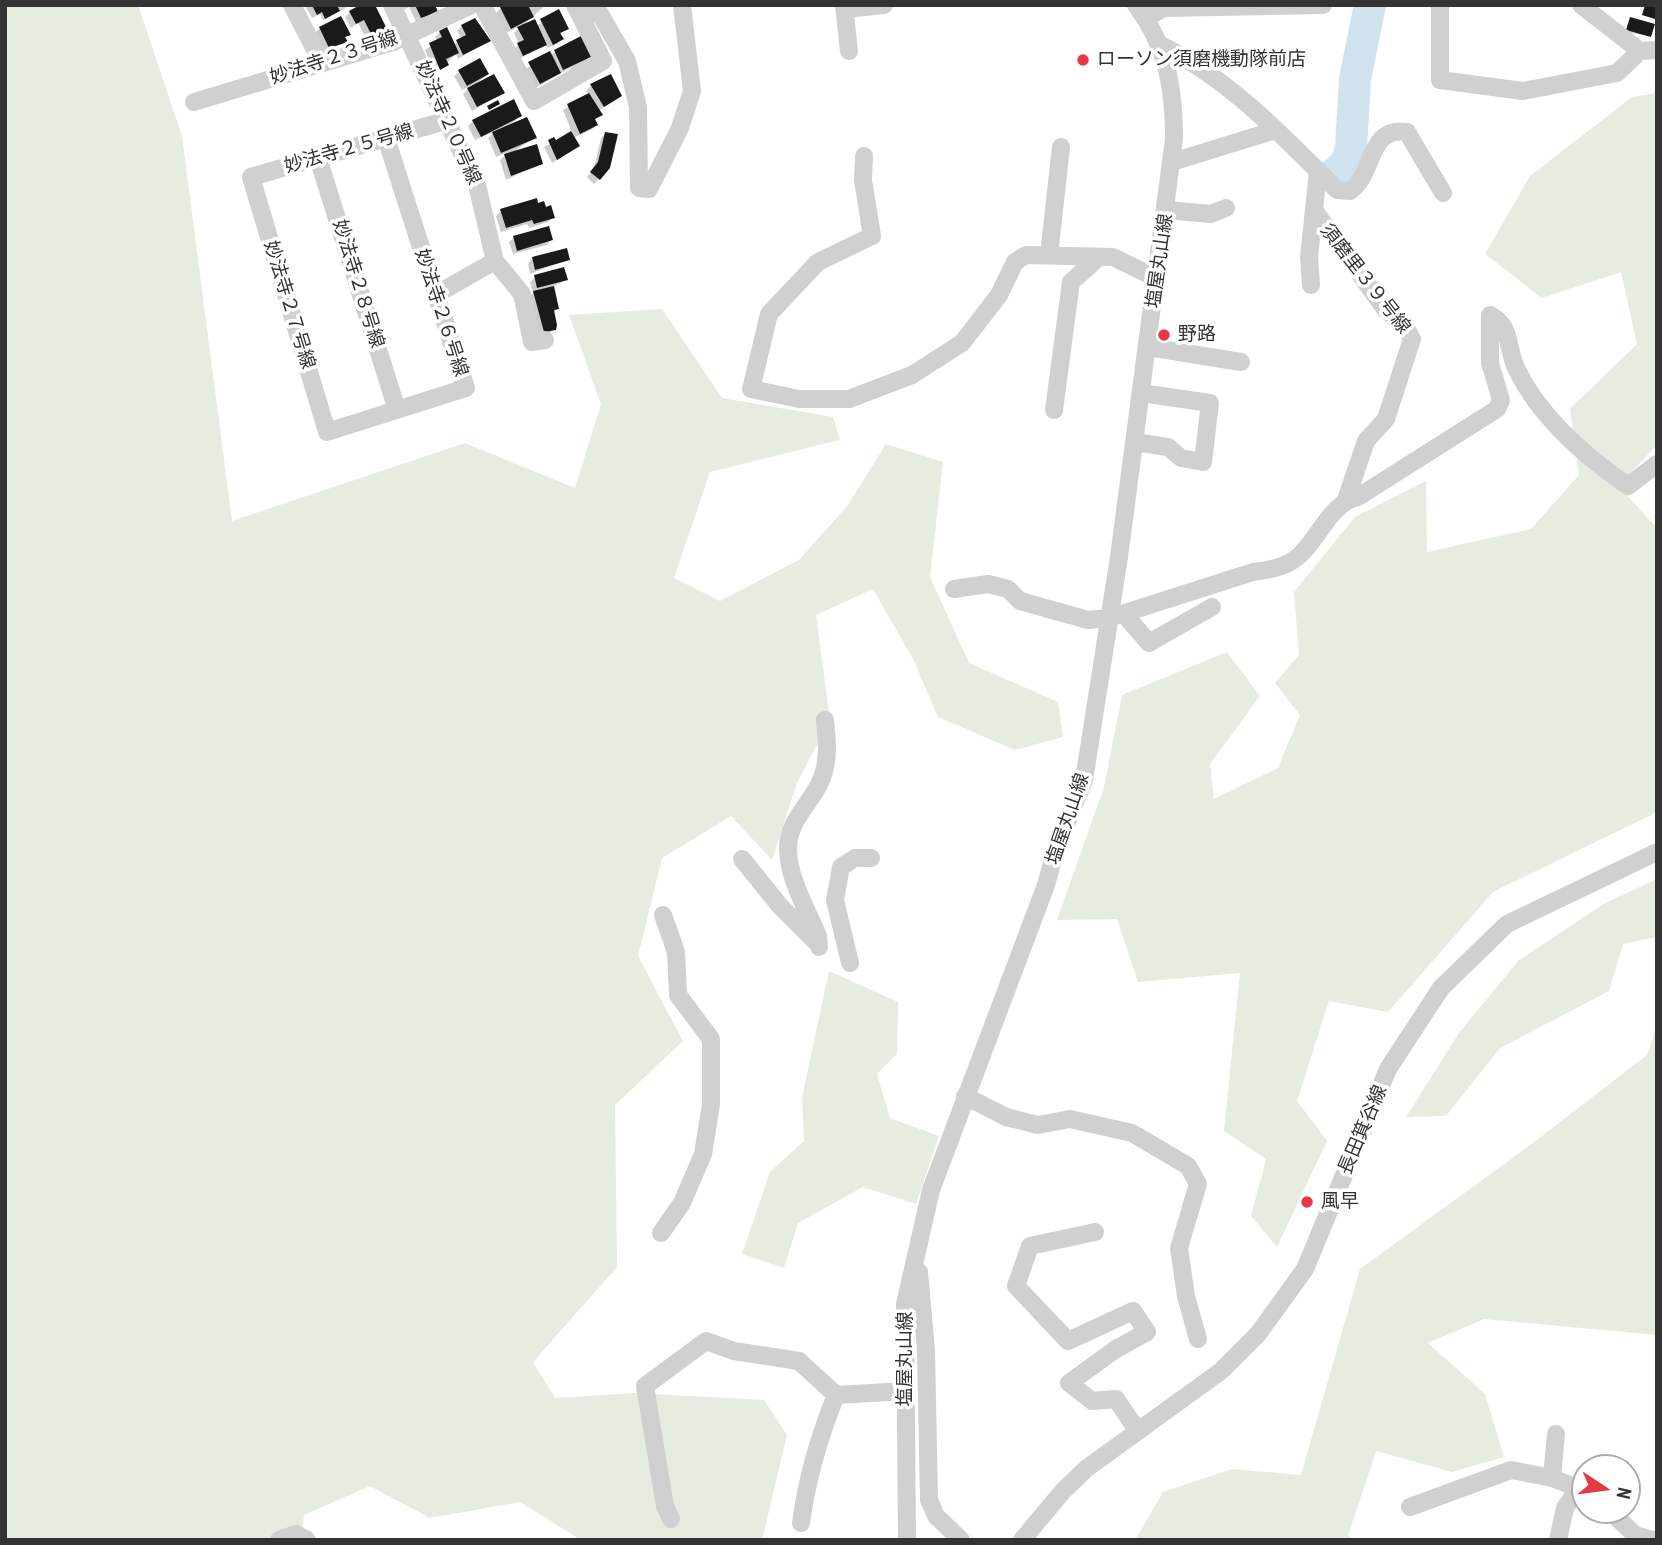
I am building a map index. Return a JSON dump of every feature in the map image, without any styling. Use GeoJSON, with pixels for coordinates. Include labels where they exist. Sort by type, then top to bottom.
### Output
{"type":"FeatureCollection","features":[{"type":"Feature","properties":{"kind":"street"},"geometry":{"type":"LineString","coordinates":[[292,5],[322,63]]}},
{"type":"Feature","properties":{"kind":"street","name":"妙法寺２０号線"},"geometry":{"type":"LineString","coordinates":[[393,5],[477,185],[495,261]]}},
{"type":"Feature","properties":{"kind":"street","name":"妙法寺２３号線"},"geometry":{"type":"LineString","coordinates":[[194,102],[393,42],[471,5]]}},
{"type":"Feature","properties":{"kind":"street"},"geometry":{"type":"LineString","coordinates":[[482,5],[534,101],[603,61],[577,9]]}},
{"type":"Feature","properties":{"kind":"street"},"geometry":{"type":"LineString","coordinates":[[577,9],[600,14],[627,61],[638,107],[639,188],[649,189],[680,128],[692,90],[682,5]]}},
{"type":"Feature","properties":{"kind":"street"},"geometry":{"type":"LineString","coordinates":[[849,51],[844,7],[884,5]]}},
{"type":"Feature","properties":{"kind":"street"},"geometry":{"type":"LineString","coordinates":[[1141,12],[1164,7],[1323,5]]}},
{"type":"Feature","properties":{"kind":"street"},"geometry":{"type":"LineString","coordinates":[[1440,5],[1440,80],[1523,91],[1617,73],[1648,51],[1580,5]]}},
{"type":"Feature","properties":{"kind":"street","name":"塩屋丸山線"},"geometry":{"type":"LineString","coordinates":[[907,1540],[905,1304],[931,1190],[1046,885],[1056,849],[1079,797],[1116,616],[1134,442],[1172,162],[1174,99],[1161,45],[1141,12]]}},
{"type":"Feature","properties":{"kind":"street"},"geometry":{"type":"LineString","coordinates":[[1161,45],[1195,62],[1223,83],[1276,130],[1336,190],[1350,191],[1361,184],[1376,144],[1383,135],[1395,130],[1407,131],[1443,192]]}},
{"type":"Feature","properties":{"kind":"street","name":"妙法寺２５号線"},"geometry":{"type":"LineString","coordinates":[[251,177],[447,120]]}},
{"type":"Feature","properties":{"kind":"street"},"geometry":{"type":"LineString","coordinates":[[1172,162],[1276,130]]}},
{"type":"Feature","properties":{"kind":"street","name":"妙法寺２６号線"},"geometry":{"type":"LineString","coordinates":[[327,432],[466,388],[386,138]]}},
{"type":"Feature","properties":{"kind":"street"},"geometry":{"type":"LineString","coordinates":[[1049,256],[1061,147]]}},
{"type":"Feature","properties":{"kind":"street"},"geometry":{"type":"LineString","coordinates":[[864,156],[863,180],[872,236],[818,262],[769,314],[751,389],[799,399],[849,399],[912,375],[962,344],[999,295],[1016,262],[1026,255],[1113,257],[1158,279]]}},
{"type":"Feature","properties":{"kind":"street","name":"妙法寺２８号線"},"geometry":{"type":"LineString","coordinates":[[318,158],[397,410]]}},
{"type":"Feature","properties":{"kind":"street","name":"須磨里３９号線"},"geometry":{"type":"LineString","coordinates":[[1318,170],[1314,210],[1385,309],[1405,326],[1412,340],[1386,419],[1366,442],[1346,500]]}},
{"type":"Feature","properties":{"kind":"street","name":"妙法寺２７号線"},"geometry":{"type":"LineString","coordinates":[[251,177],[327,432]]}},
{"type":"Feature","properties":{"kind":"street"},"geometry":{"type":"LineString","coordinates":[[1167,210],[1211,215],[1226,208]]}},
{"type":"Feature","properties":{"kind":"street"},"geometry":{"type":"LineString","coordinates":[[1311,285],[1309,257],[1314,210]]}},
{"type":"Feature","properties":{"kind":"street"},"geometry":{"type":"LineString","coordinates":[[1054,410],[1071,282],[1099,257]]}},
{"type":"Feature","properties":{"kind":"street"},"geometry":{"type":"LineString","coordinates":[[435,295],[495,261],[522,294],[532,342],[545,340]]}},
{"type":"Feature","properties":{"kind":"street"},"geometry":{"type":"LineString","coordinates":[[954,589],[988,584],[1008,589],[1020,601],[1088,620],[1116,616],[1253,572],[1277,569],[1299,556],[1346,500],[1359,497],[1497,409],[1501,400],[1490,363],[1490,314],[1500,320],[1506,330],[1516,369],[1529,390],[1594,462],[1628,486],[1657,464]]}},
{"type":"Feature","properties":{"kind":"street"},"geometry":{"type":"LineString","coordinates":[[1148,347],[1241,362]]}},
{"type":"Feature","properties":{"kind":"street"},"geometry":{"type":"LineString","coordinates":[[1134,442],[1168,447],[1181,458],[1203,462],[1210,403],[1141,393]]}},
{"type":"Feature","properties":{"kind":"street"},"geometry":{"type":"LineString","coordinates":[[1116,616],[1149,643],[1212,607]]}},
{"type":"Feature","properties":{"kind":"street"},"geometry":{"type":"LineString","coordinates":[[742,859],[780,906],[813,936],[819,947],[818,936],[791,871],[788,847],[793,822],[821,780],[828,756],[825,720]]}},
{"type":"Feature","properties":{"kind":"street","name":"長田箕谷線"},"geometry":{"type":"LineString","coordinates":[[1022,1540],[1063,1491],[1137,1430],[1221,1371],[1244,1351],[1305,1269],[1388,1069],[1441,988],[1507,924],[1657,852]]}},
{"type":"Feature","properties":{"kind":"street"},"geometry":{"type":"LineString","coordinates":[[850,963],[835,900],[841,867],[855,858],[871,858]]}},
{"type":"Feature","properties":{"kind":"street"},"geometry":{"type":"LineString","coordinates":[[661,1233],[682,1203],[703,1154],[711,1104],[711,1039],[678,995],[676,952],[663,915]]}},
{"type":"Feature","properties":{"kind":"street"},"geometry":{"type":"LineString","coordinates":[[965,1096],[1006,1117],[1038,1125],[1070,1119],[1132,1133],[1188,1166],[1198,1184],[1179,1248],[1186,1296],[1198,1339]]}},
{"type":"Feature","properties":{"kind":"street"},"geometry":{"type":"LineString","coordinates":[[1095,1232],[1030,1246],[1016,1286],[1068,1341],[1133,1311],[1147,1332],[1116,1349],[1069,1383],[1092,1401],[1115,1399],[1137,1430]]}},
{"type":"Feature","properties":{"kind":"street"},"geometry":{"type":"LineString","coordinates":[[917,1259],[926,1350],[929,1500],[943,1524],[961,1540]]}},
{"type":"Feature","properties":{"kind":"street"},"geometry":{"type":"LineString","coordinates":[[671,1519],[665,1506],[645,1386],[706,1340],[734,1351],[799,1362],[836,1395],[906,1391]]}},
{"type":"Feature","properties":{"kind":"street"},"geometry":{"type":"LineString","coordinates":[[802,1523],[806,1486],[821,1432],[836,1395]]}},
{"type":"Feature","properties":{"kind":"street"},"geometry":{"type":"LineString","coordinates":[[1552,1478],[1556,1434]]}},
{"type":"Feature","properties":{"kind":"street"},"geometry":{"type":"LineString","coordinates":[[1410,1507],[1480,1484],[1513,1462],[1571,1486]]}},
{"type":"Feature","properties":{"kind":"street"},"geometry":{"type":"LineString","coordinates":[[1558,1540],[1565,1508],[1571,1502]]}},
{"type":"Feature","properties":{"kind":"street"},"geometry":{"type":"LineString","coordinates":[[1624,1524],[1635,1535],[1652,1540]]}},
{"type":"Feature","properties":{"kind":"street"},"geometry":{"type":"LineString","coordinates":[[279,1540],[296,1534],[307,1540]]}},
{"type":"Feature","properties":{"kind":"shaded area"},"geometry":{"type":"Polygon","coordinates":[[[5,5],[138,5],[182,136],[232,521],[465,443],[575,488],[601,404],[569,315],[662,309],[722,398],[833,417],[840,440],[710,472],[674,578],[720,601],[799,560],[848,505],[886,444],[943,462],[930,577],[969,663],[1058,702],[1063,737],[1015,750],[938,717],[914,661],[873,589],[816,615],[830,720],[797,783],[772,860],[731,816],[662,858],[638,956],[683,1041],[615,1105],[617,1267],[533,1362],[555,1398],[635,1393],[764,1400],[787,1435],[762,1540],[581,1540],[520,1502],[430,1518],[370,1486],[304,1515],[301,1540],[5,1540],[5,5]]]}},
{"type":"Feature","properties":{"kind":"shaded area"},"geometry":{"type":"Polygon","coordinates":[[[1657,93],[1657,445],[1618,486],[1657,528],[1657,812],[1493,892],[1388,1012],[1329,1001],[1297,1101],[1327,1141],[1277,1247],[1251,1216],[1266,1159],[1224,1131],[1240,973],[1138,982],[1117,919],[1057,920],[1104,787],[1122,695],[1227,652],[1260,696],[1210,764],[1214,799],[1278,768],[1300,715],[1275,683],[1299,655],[1294,592],[1355,517],[1426,481],[1427,552],[1531,529],[1579,475],[1570,409],[1637,344],[1621,272],[1542,298],[1485,254],[1530,176],[1632,97],[1657,93]]]}},
{"type":"Feature","properties":{"kind":"shaded area"},"geometry":{"type":"Polygon","coordinates":[[[1657,879],[1657,937],[1623,944],[1609,991],[1500,1048],[1446,1116],[1406,1117],[1459,1033],[1518,961],[1605,903],[1657,879]]]}},
{"type":"Feature","properties":{"kind":"shaded area"},"geometry":{"type":"Polygon","coordinates":[[[829,971],[898,1002],[897,1054],[877,1074],[890,1118],[939,1136],[916,1204],[863,1187],[798,1223],[784,1268],[742,1254],[770,1172],[804,1141],[802,1097],[829,971]]]}},
{"type":"Feature","properties":{"kind":"shaded area"},"geometry":{"type":"Polygon","coordinates":[[[1657,1025],[1657,1335],[1484,1319],[1428,1343],[1485,1394],[1504,1457],[1452,1472],[1376,1451],[1348,1536],[1355,1540],[1135,1540],[1163,1492],[1232,1469],[1301,1475],[1360,1269],[1529,1146],[1647,1055],[1657,1025]]]}},
{"type":"Feature","properties":{"kind":"building"},"geometry":{"type":"Polygon","coordinates":[[[312,5],[337,5],[340,11],[325,19],[322,12],[317,15],[312,5]]]}},
{"type":"Feature","properties":{"kind":"building"},"geometry":{"type":"Polygon","coordinates":[[[360,5],[375,5],[387,29],[372,36],[364,20],[356,24],[349,11],[360,5]]]}},
{"type":"Feature","properties":{"kind":"building"},"geometry":{"type":"Polygon","coordinates":[[[415,5],[435,5],[438,12],[421,18],[415,5]]]}},
{"type":"Feature","properties":{"kind":"building"},"geometry":{"type":"Polygon","coordinates":[[[528,5],[534,17],[511,29],[500,7],[528,5]]]}},
{"type":"Feature","properties":{"kind":"building"},"geometry":{"type":"Polygon","coordinates":[[[1645,5],[1657,5],[1655,19],[1642,15],[1645,5]]]}},
{"type":"Feature","properties":{"kind":"building"},"geometry":{"type":"Polygon","coordinates":[[[559,9],[569,29],[560,33],[564,39],[553,45],[540,19],[559,9]]]}},
{"type":"Feature","properties":{"kind":"building"},"geometry":{"type":"Polygon","coordinates":[[[341,16],[351,35],[345,37],[348,42],[329,48],[319,27],[341,16]]]}},
{"type":"Feature","properties":{"kind":"building"},"geometry":{"type":"Polygon","coordinates":[[[1630,17],[1655,24],[1651,37],[1626,30],[1630,17]]]}},
{"type":"Feature","properties":{"kind":"building"},"geometry":{"type":"Polygon","coordinates":[[[475,18],[491,41],[463,55],[456,40],[466,35],[461,25],[475,18]]]}},
{"type":"Feature","properties":{"kind":"building"},"geometry":{"type":"Polygon","coordinates":[[[535,19],[547,45],[523,56],[517,43],[524,40],[517,27],[535,19]]]}},
{"type":"Feature","properties":{"kind":"building"},"geometry":{"type":"Polygon","coordinates":[[[447,27],[459,53],[446,59],[449,65],[440,70],[429,43],[442,37],[439,31],[447,27]]]}},
{"type":"Feature","properties":{"kind":"building"},"geometry":{"type":"Polygon","coordinates":[[[583,35],[593,56],[563,70],[554,50],[583,35]]]}},
{"type":"Feature","properties":{"kind":"building"},"geometry":{"type":"Polygon","coordinates":[[[550,51],[561,73],[540,84],[528,62],[550,51]]]}},
{"type":"Feature","properties":{"kind":"building"},"geometry":{"type":"Polygon","coordinates":[[[480,58],[489,74],[467,86],[458,70],[480,58]]]}},
{"type":"Feature","properties":{"kind":"building"},"geometry":{"type":"Polygon","coordinates":[[[494,74],[505,93],[477,107],[467,88],[494,74]]]}},
{"type":"Feature","properties":{"kind":"building"},"geometry":{"type":"Polygon","coordinates":[[[611,74],[622,96],[604,107],[590,84],[611,74]]]}},
{"type":"Feature","properties":{"kind":"building"},"geometry":{"type":"Polygon","coordinates":[[[589,93],[603,115],[595,119],[598,125],[580,134],[567,104],[589,93]]]}},
{"type":"Feature","properties":{"kind":"building"},"geometry":{"type":"Polygon","coordinates":[[[514,99],[522,116],[481,137],[472,120],[514,99]]]}},
{"type":"Feature","properties":{"kind":"building"},"geometry":{"type":"Polygon","coordinates":[[[498,100],[500,104],[489,110],[487,106],[498,100]]]}},
{"type":"Feature","properties":{"kind":"building"},"geometry":{"type":"Polygon","coordinates":[[[527,117],[537,138],[501,153],[492,132],[527,117]]]}},
{"type":"Feature","properties":{"kind":"building"},"geometry":{"type":"Polygon","coordinates":[[[571,131],[580,146],[557,160],[548,140],[554,137],[556,140],[571,131]]]}},
{"type":"Feature","properties":{"kind":"building"},"geometry":{"type":"Polygon","coordinates":[[[605,132],[618,134],[610,168],[600,180],[590,172],[598,162],[605,132]]]}},
{"type":"Feature","properties":{"kind":"building"},"geometry":{"type":"Polygon","coordinates":[[[537,144],[543,164],[511,176],[504,154],[537,144]]]}},
{"type":"Feature","properties":{"kind":"building"},"geometry":{"type":"Polygon","coordinates":[[[537,198],[538,203],[544,201],[546,207],[551,205],[555,218],[534,224],[532,220],[506,228],[500,209],[537,198]]]}},
{"type":"Feature","properties":{"kind":"building"},"geometry":{"type":"Polygon","coordinates":[[[549,226],[553,240],[517,251],[513,236],[549,226]]]}},
{"type":"Feature","properties":{"kind":"building"},"geometry":{"type":"Polygon","coordinates":[[[567,248],[570,260],[535,270],[532,257],[567,248]]]}},
{"type":"Feature","properties":{"kind":"building"},"geometry":{"type":"Polygon","coordinates":[[[564,267],[568,280],[537,288],[534,275],[564,267]]]}},
{"type":"Feature","properties":{"kind":"building"},"geometry":{"type":"Polygon","coordinates":[[[554,286],[559,309],[554,310],[556,330],[544,332],[533,291],[554,286]]]}},
{"type":"Feature","properties":{"kind":"waterway"},"geometry":{"type":"LineString","coordinates":[[1333,175],[1347,162],[1351,148],[1355,79],[1370,5]]}},
{"type":"Feature","properties":{"kind":"place","name":"ローソン須磨機動隊前店"},"geometry":{"type":"Point","coordinates":[1083,60]}},
{"type":"Feature","properties":{"kind":"place","name":"野路"},"geometry":{"type":"Point","coordinates":[1164,335]}},
{"type":"Feature","properties":{"kind":"place","name":"風早"},"geometry":{"type":"Point","coordinates":[1307,1202]}}]}
